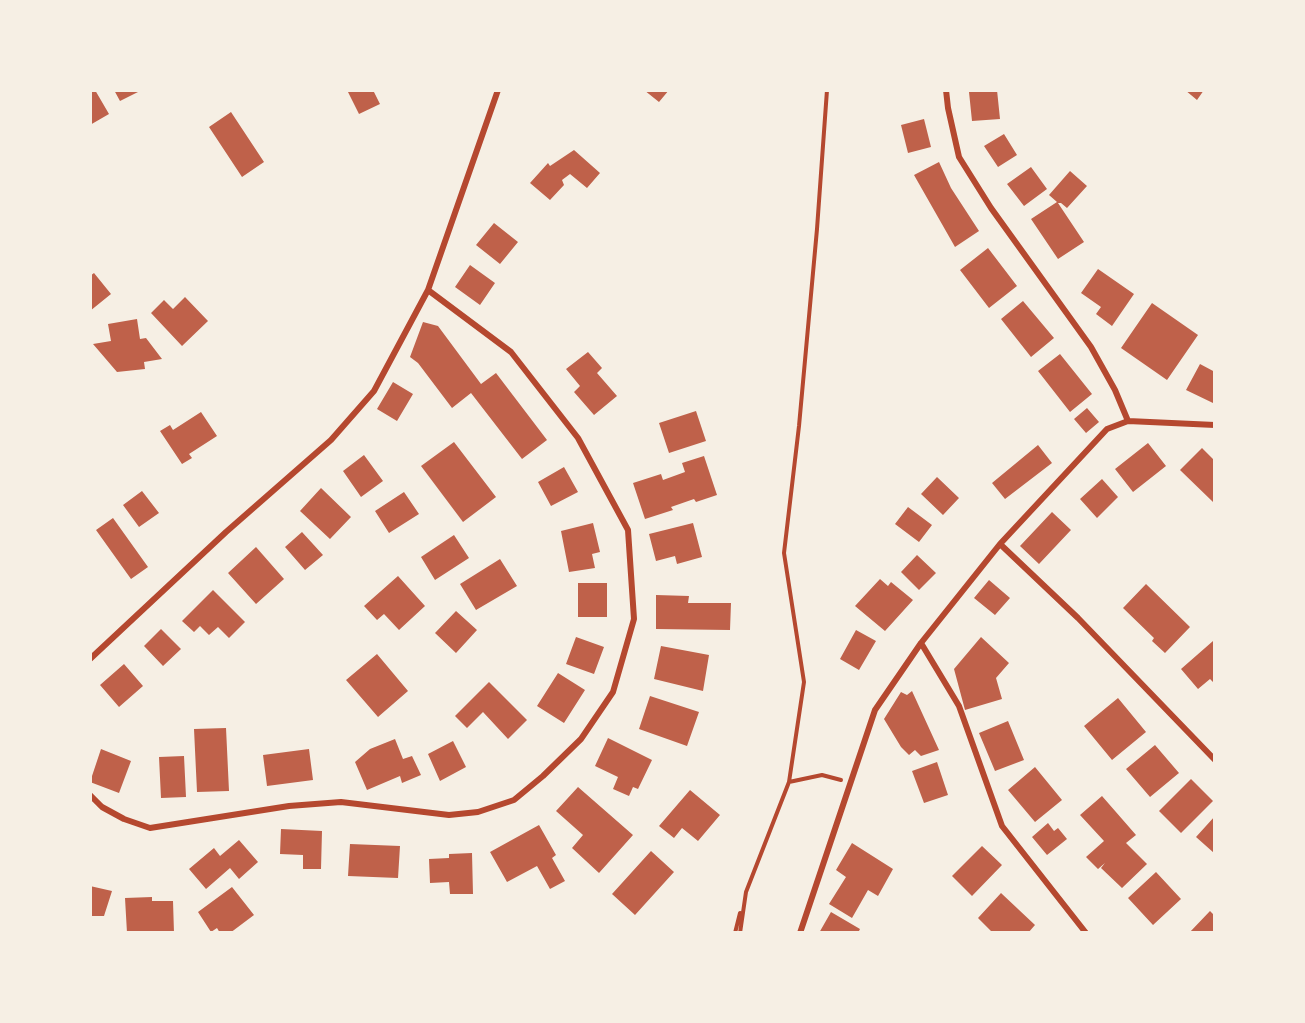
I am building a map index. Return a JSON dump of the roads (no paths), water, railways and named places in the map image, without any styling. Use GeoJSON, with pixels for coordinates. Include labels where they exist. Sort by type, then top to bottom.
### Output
{"type":"FeatureCollection","features":[{"type":"Feature","properties":{"kind":"street"},"geometry":{"type":"LineString","coordinates":[[90,659],[260,501],[331,440],[374,391],[428,290],[498,90]]}},
{"type":"Feature","properties":{"kind":"street"},"geometry":{"type":"LineString","coordinates":[[946,90],[959,157],[992,208],[1091,347],[1128,421]]}},
{"type":"Feature","properties":{"kind":"street"},"geometry":{"type":"LineString","coordinates":[[90,795],[102,807],[124,819],[150,828],[289,806],[341,802],[449,815],[478,812],[514,800],[543,776],[581,739],[613,692],[634,619],[628,530],[578,438],[510,352],[428,290]]}},
{"type":"Feature","properties":{"kind":"street"},"geometry":{"type":"LineString","coordinates":[[800,933],[875,710],[921,643],[1000,544],[1107,429],[1128,421],[1215,425]]}},
{"type":"Feature","properties":{"kind":"street"},"geometry":{"type":"LineString","coordinates":[[1000,544],[1078,618],[1215,760]]}},
{"type":"Feature","properties":{"kind":"street"},"geometry":{"type":"LineString","coordinates":[[921,643],[959,706],[1002,826],[1086,933]]}}]}
